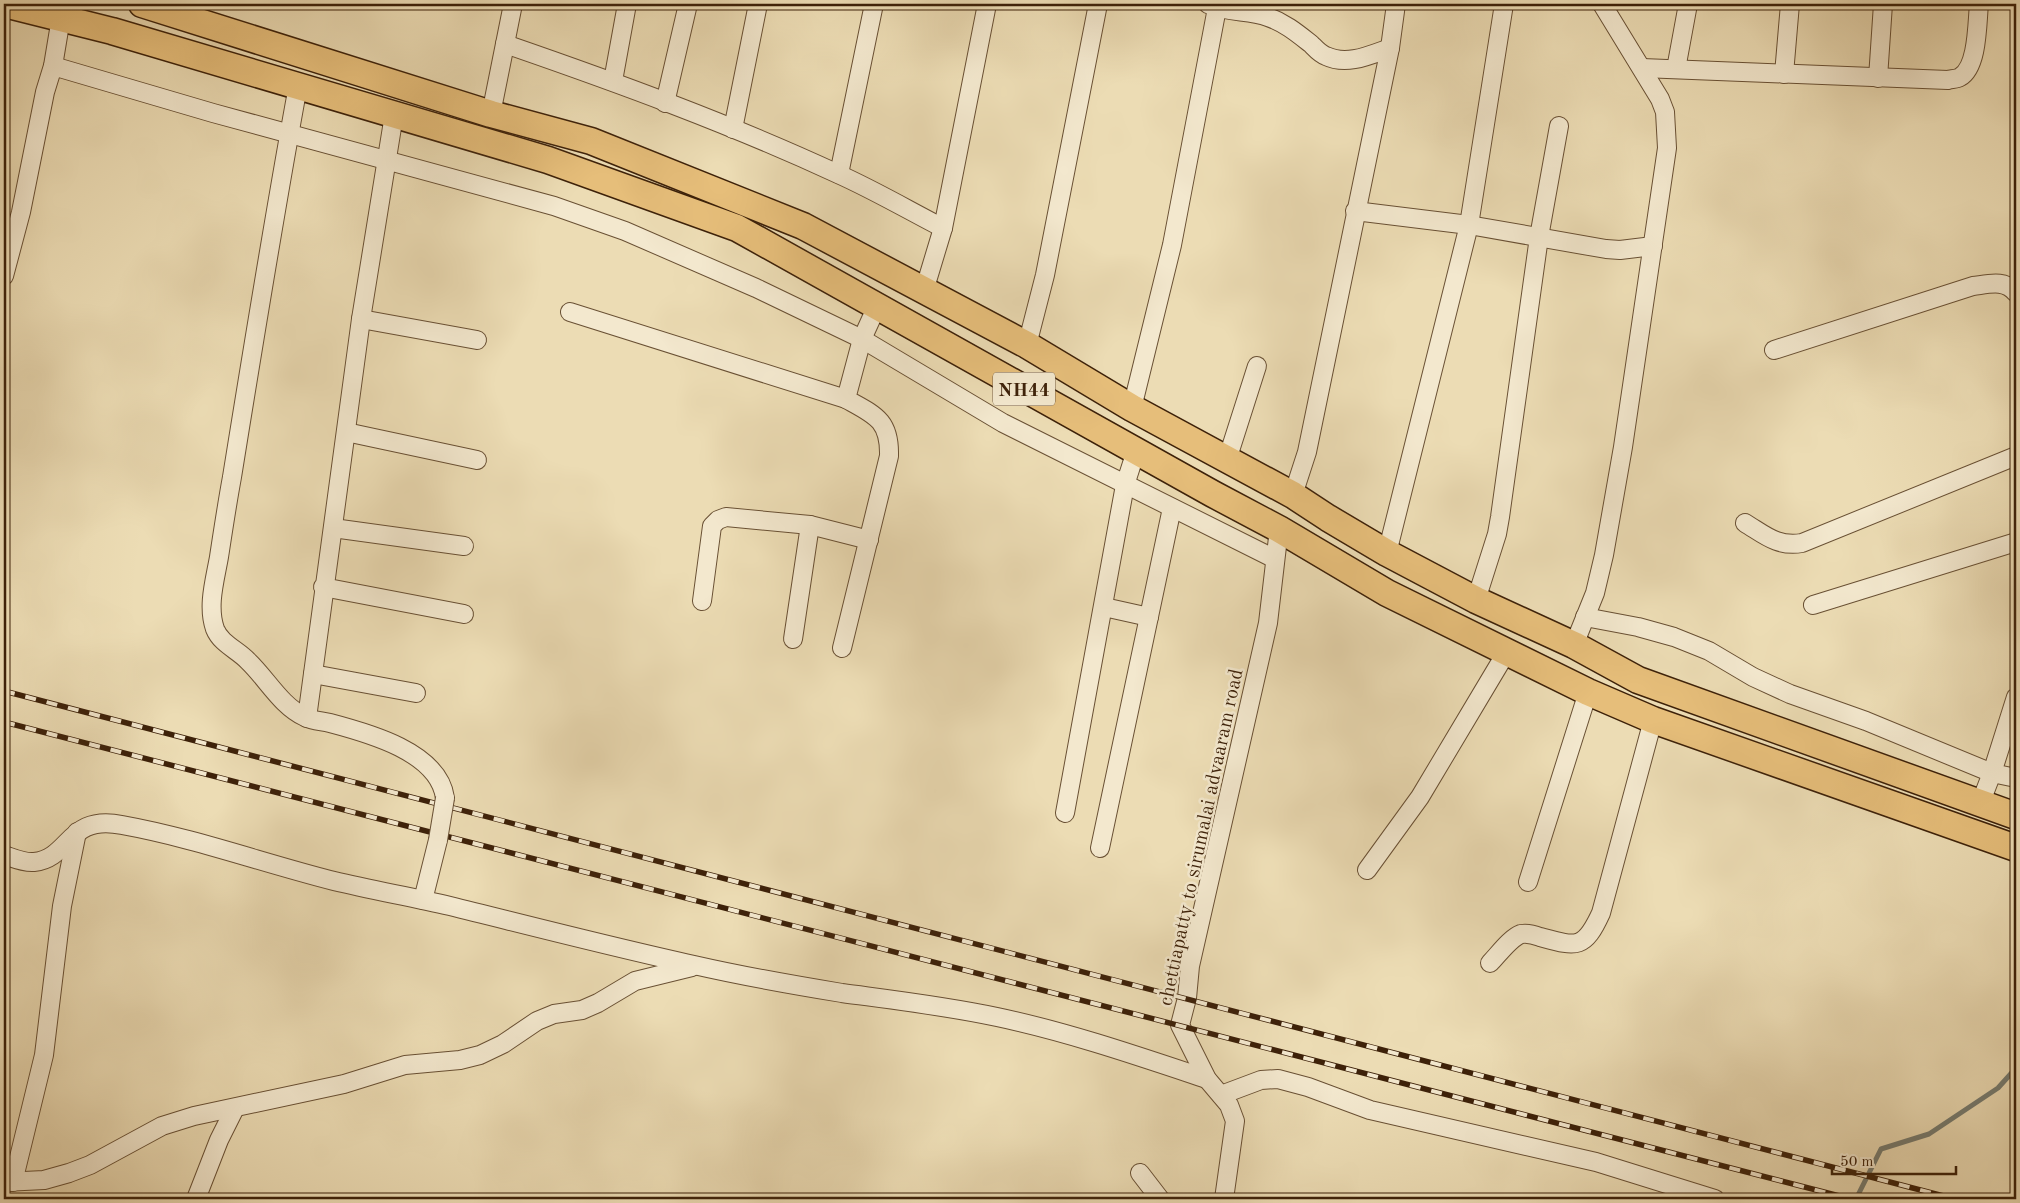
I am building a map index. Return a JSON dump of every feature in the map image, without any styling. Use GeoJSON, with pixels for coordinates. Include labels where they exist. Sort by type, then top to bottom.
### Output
{"type":"FeatureCollection","features":[{"type":"Feature","properties":{"kind":"highway","name":"NH44"},"geometry":{"type":"LineString","coordinates":[[4,4],[112,31],[548,160],[737,228],[1278,529],[1387,593],[1588,692],[1653,720],[2016,848]]}},
{"type":"Feature","properties":{"kind":"highway","name":"NH44"},"geometry":{"type":"LineString","coordinates":[[150,5],[491,114],[591,142],[803,226],[1026,345],[1132,408],[1293,495],[1387,553],[1476,600],[1574,645],[1638,680],[2016,816]]}},
{"type":"Feature","properties":{"kind":"street"},"geometry":{"type":"LineString","coordinates":[[491,114],[514,4]]}},
{"type":"Feature","properties":{"kind":"street"},"geometry":{"type":"LineString","coordinates":[[613,82],[627,4]]}},
{"type":"Feature","properties":{"kind":"street"},"geometry":{"type":"LineString","coordinates":[[666,103],[688,4]]}},
{"type":"Feature","properties":{"kind":"street"},"geometry":{"type":"LineString","coordinates":[[732,129],[758,4]]}},
{"type":"Feature","properties":{"kind":"street"},"geometry":{"type":"LineString","coordinates":[[839,174],[874,4]]}},
{"type":"Feature","properties":{"kind":"street"},"geometry":{"type":"LineString","coordinates":[[924,291],[943,228],[987,4]]}},
{"type":"Feature","properties":{"kind":"street"},"geometry":{"type":"LineString","coordinates":[[1026,345],[1047,266],[1098,4]]}},
{"type":"Feature","properties":{"kind":"street"},"geometry":{"type":"LineString","coordinates":[[1293,495],[1307,452],[1390,48],[1396,4]]}},
{"type":"Feature","properties":{"kind":"street"},"geometry":{"type":"LineString","coordinates":[[1387,553],[1469,225],[1504,4]]}},
{"type":"Feature","properties":{"kind":"street"},"geometry":{"type":"LineString","coordinates":[[1574,645],[1595,593],[1613,503],[1665,174],[1667,130],[1660,99],[1602,4]]}},
{"type":"Feature","properties":{"kind":"street"},"geometry":{"type":"LineString","coordinates":[[1676,70],[1688,4]]}},
{"type":"Feature","properties":{"kind":"street"},"geometry":{"type":"LineString","coordinates":[[1784,74],[1790,4]]}},
{"type":"Feature","properties":{"kind":"street"},"geometry":{"type":"LineString","coordinates":[[1878,78],[1883,4]]}},
{"type":"Feature","properties":{"kind":"street"},"geometry":{"type":"LineString","coordinates":[[1642,68],[1942,80],[1960,77],[1969,67],[1974,53],[1978,4]]}},
{"type":"Feature","properties":{"kind":"street"},"geometry":{"type":"LineString","coordinates":[[1132,408],[1172,245],[1212,6],[1263,15],[1278,21],[1291,28],[1326,56],[1348,60],[1363,58],[1390,48]]}},
{"type":"Feature","properties":{"kind":"street"},"geometry":{"type":"LineString","coordinates":[[4,276],[21,212],[45,92],[53,66],[61,18]]}},
{"type":"Feature","properties":{"kind":"street"},"geometry":{"type":"LineString","coordinates":[[505,44],[613,82],[732,129],[839,174],[943,228]]}},
{"type":"Feature","properties":{"kind":"street"},"geometry":{"type":"LineString","coordinates":[[53,66],[554,206],[625,231],[756,288],[862,339],[1003,422],[1275,560]]}},
{"type":"Feature","properties":{"kind":"street"},"geometry":{"type":"LineString","coordinates":[[298,86],[211,605],[216,631],[225,643],[250,662],[293,710],[307,718],[378,737],[414,755],[429,768],[441,784],[445,798],[438,840],[423,900]]}},
{"type":"Feature","properties":{"kind":"street"},"geometry":{"type":"LineString","coordinates":[[307,718],[361,319],[394,115]]}},
{"type":"Feature","properties":{"kind":"street"},"geometry":{"type":"LineString","coordinates":[[1476,600],[1497,534],[1500,517],[1539,237],[1559,126]]}},
{"type":"Feature","properties":{"kind":"street"},"geometry":{"type":"LineString","coordinates":[[1356,211],[1469,225],[1620,250],[1653,246]]}},
{"type":"Feature","properties":{"kind":"street"},"geometry":{"type":"LineString","coordinates":[[1774,350],[1973,286],[1998,283],[2012,288],[2016,293]]}},
{"type":"Feature","properties":{"kind":"street"},"geometry":{"type":"LineString","coordinates":[[846,399],[862,339],[877,306]]}},
{"type":"Feature","properties":{"kind":"street"},"geometry":{"type":"LineString","coordinates":[[570,312],[846,399],[877,417],[885,426],[890,443],[889,456],[842,648]]}},
{"type":"Feature","properties":{"kind":"street"},"geometry":{"type":"LineString","coordinates":[[361,319],[477,340]]}},
{"type":"Feature","properties":{"kind":"street"},"geometry":{"type":"LineString","coordinates":[[1227,460],[1257,366]]}},
{"type":"Feature","properties":{"kind":"street"},"geometry":{"type":"LineString","coordinates":[[346,432],[477,460]]}},
{"type":"Feature","properties":{"kind":"street"},"geometry":{"type":"LineString","coordinates":[[1065,813],[1125,485],[1136,451]]}},
{"type":"Feature","properties":{"kind":"street"},"geometry":{"type":"LineString","coordinates":[[1745,523],[1778,543],[1802,544],[2016,456]]}},
{"type":"Feature","properties":{"kind":"street"},"geometry":{"type":"LineString","coordinates":[[1100,848],[1172,508]]}},
{"type":"Feature","properties":{"kind":"street"},"geometry":{"type":"LineString","coordinates":[[702,601],[712,526],[718,520],[726,517],[810,525],[869,540]]}},
{"type":"Feature","properties":{"kind":"street"},"geometry":{"type":"LineString","coordinates":[[793,639],[810,525]]}},
{"type":"Feature","properties":{"kind":"street"},"geometry":{"type":"LineString","coordinates":[[333,528],[464,546]]}},
{"type":"Feature","properties":{"kind":"street","name":"chettiapatty to sirumalai advaaram road"},"geometry":{"type":"LineString","coordinates":[[1224,1199],[1235,1121],[1229,1105],[1207,1079],[1180,1025],[1187,998],[1190,966],[1268,623],[1278,529]]}},
{"type":"Feature","properties":{"kind":"street"},"geometry":{"type":"LineString","coordinates":[[1813,605],[2016,542]]}},
{"type":"Feature","properties":{"kind":"street"},"geometry":{"type":"LineString","coordinates":[[324,587],[464,614]]}},
{"type":"Feature","properties":{"kind":"street"},"geometry":{"type":"LineString","coordinates":[[1104,607],[1149,617]]}},
{"type":"Feature","properties":{"kind":"street"},"geometry":{"type":"LineString","coordinates":[[1585,617],[1638,627],[1674,637],[1709,651],[1754,677],[1790,694],[1866,721],[1992,773],[2016,778]]}},
{"type":"Feature","properties":{"kind":"street"},"geometry":{"type":"LineString","coordinates":[[1367,870],[1429,783],[1506,652]]}},
{"type":"Feature","properties":{"kind":"street"},"geometry":{"type":"LineString","coordinates":[[313,674],[416,693]]}},
{"type":"Feature","properties":{"kind":"street"},"geometry":{"type":"LineString","coordinates":[[1528,882],[1588,692]]}},
{"type":"Feature","properties":{"kind":"street"},"geometry":{"type":"LineString","coordinates":[[1980,804],[2016,698]]}},
{"type":"Feature","properties":{"kind":"street"},"geometry":{"type":"LineString","coordinates":[[1490,963],[1515,938],[1522,934],[1575,944],[1584,941],[1592,933],[1601,913],[1653,720]]}},
{"type":"Feature","properties":{"kind":"street"},"geometry":{"type":"LineString","coordinates":[[4,855],[24,862],[46,859],[62,847],[77,831],[87,826],[98,823],[117,824],[186,838],[333,881],[423,900],[698,966],[838,992],[997,1017],[1103,1044],[1207,1079]]}},
{"type":"Feature","properties":{"kind":"street"},"geometry":{"type":"LineString","coordinates":[[77,831],[62,906],[44,1055],[13,1185],[44,1180],[90,1165],[162,1126],[194,1116],[344,1084],[405,1065],[460,1060],[480,1055],[503,1044],[537,1021],[554,1014],[582,1010],[598,1004],[634,982],[698,966]]}},
{"type":"Feature","properties":{"kind":"street"},"geometry":{"type":"LineString","coordinates":[[1221,1095],[1260,1080],[1278,1079],[1308,1087],[1370,1110],[1596,1162],[1715,1199]]}},
{"type":"Feature","properties":{"kind":"street"},"geometry":{"type":"LineString","coordinates":[[196,1199],[219,1140],[235,1108]]}},
{"type":"Feature","properties":{"kind":"street"},"geometry":{"type":"LineString","coordinates":[[1140,1173],[1160,1199]]}},
{"type":"Feature","properties":{"kind":"waterway"},"geometry":{"type":"LineString","coordinates":[[1856,1199],[1881,1149],[1929,1134],[1998,1088],[2016,1068]]}},
{"type":"Feature","properties":{"kind":"railway"},"geometry":{"type":"LineString","coordinates":[[4,691],[1955,1199]]}},
{"type":"Feature","properties":{"kind":"railway"},"geometry":{"type":"LineString","coordinates":[[4,722],[1851,1199]]}}]}
